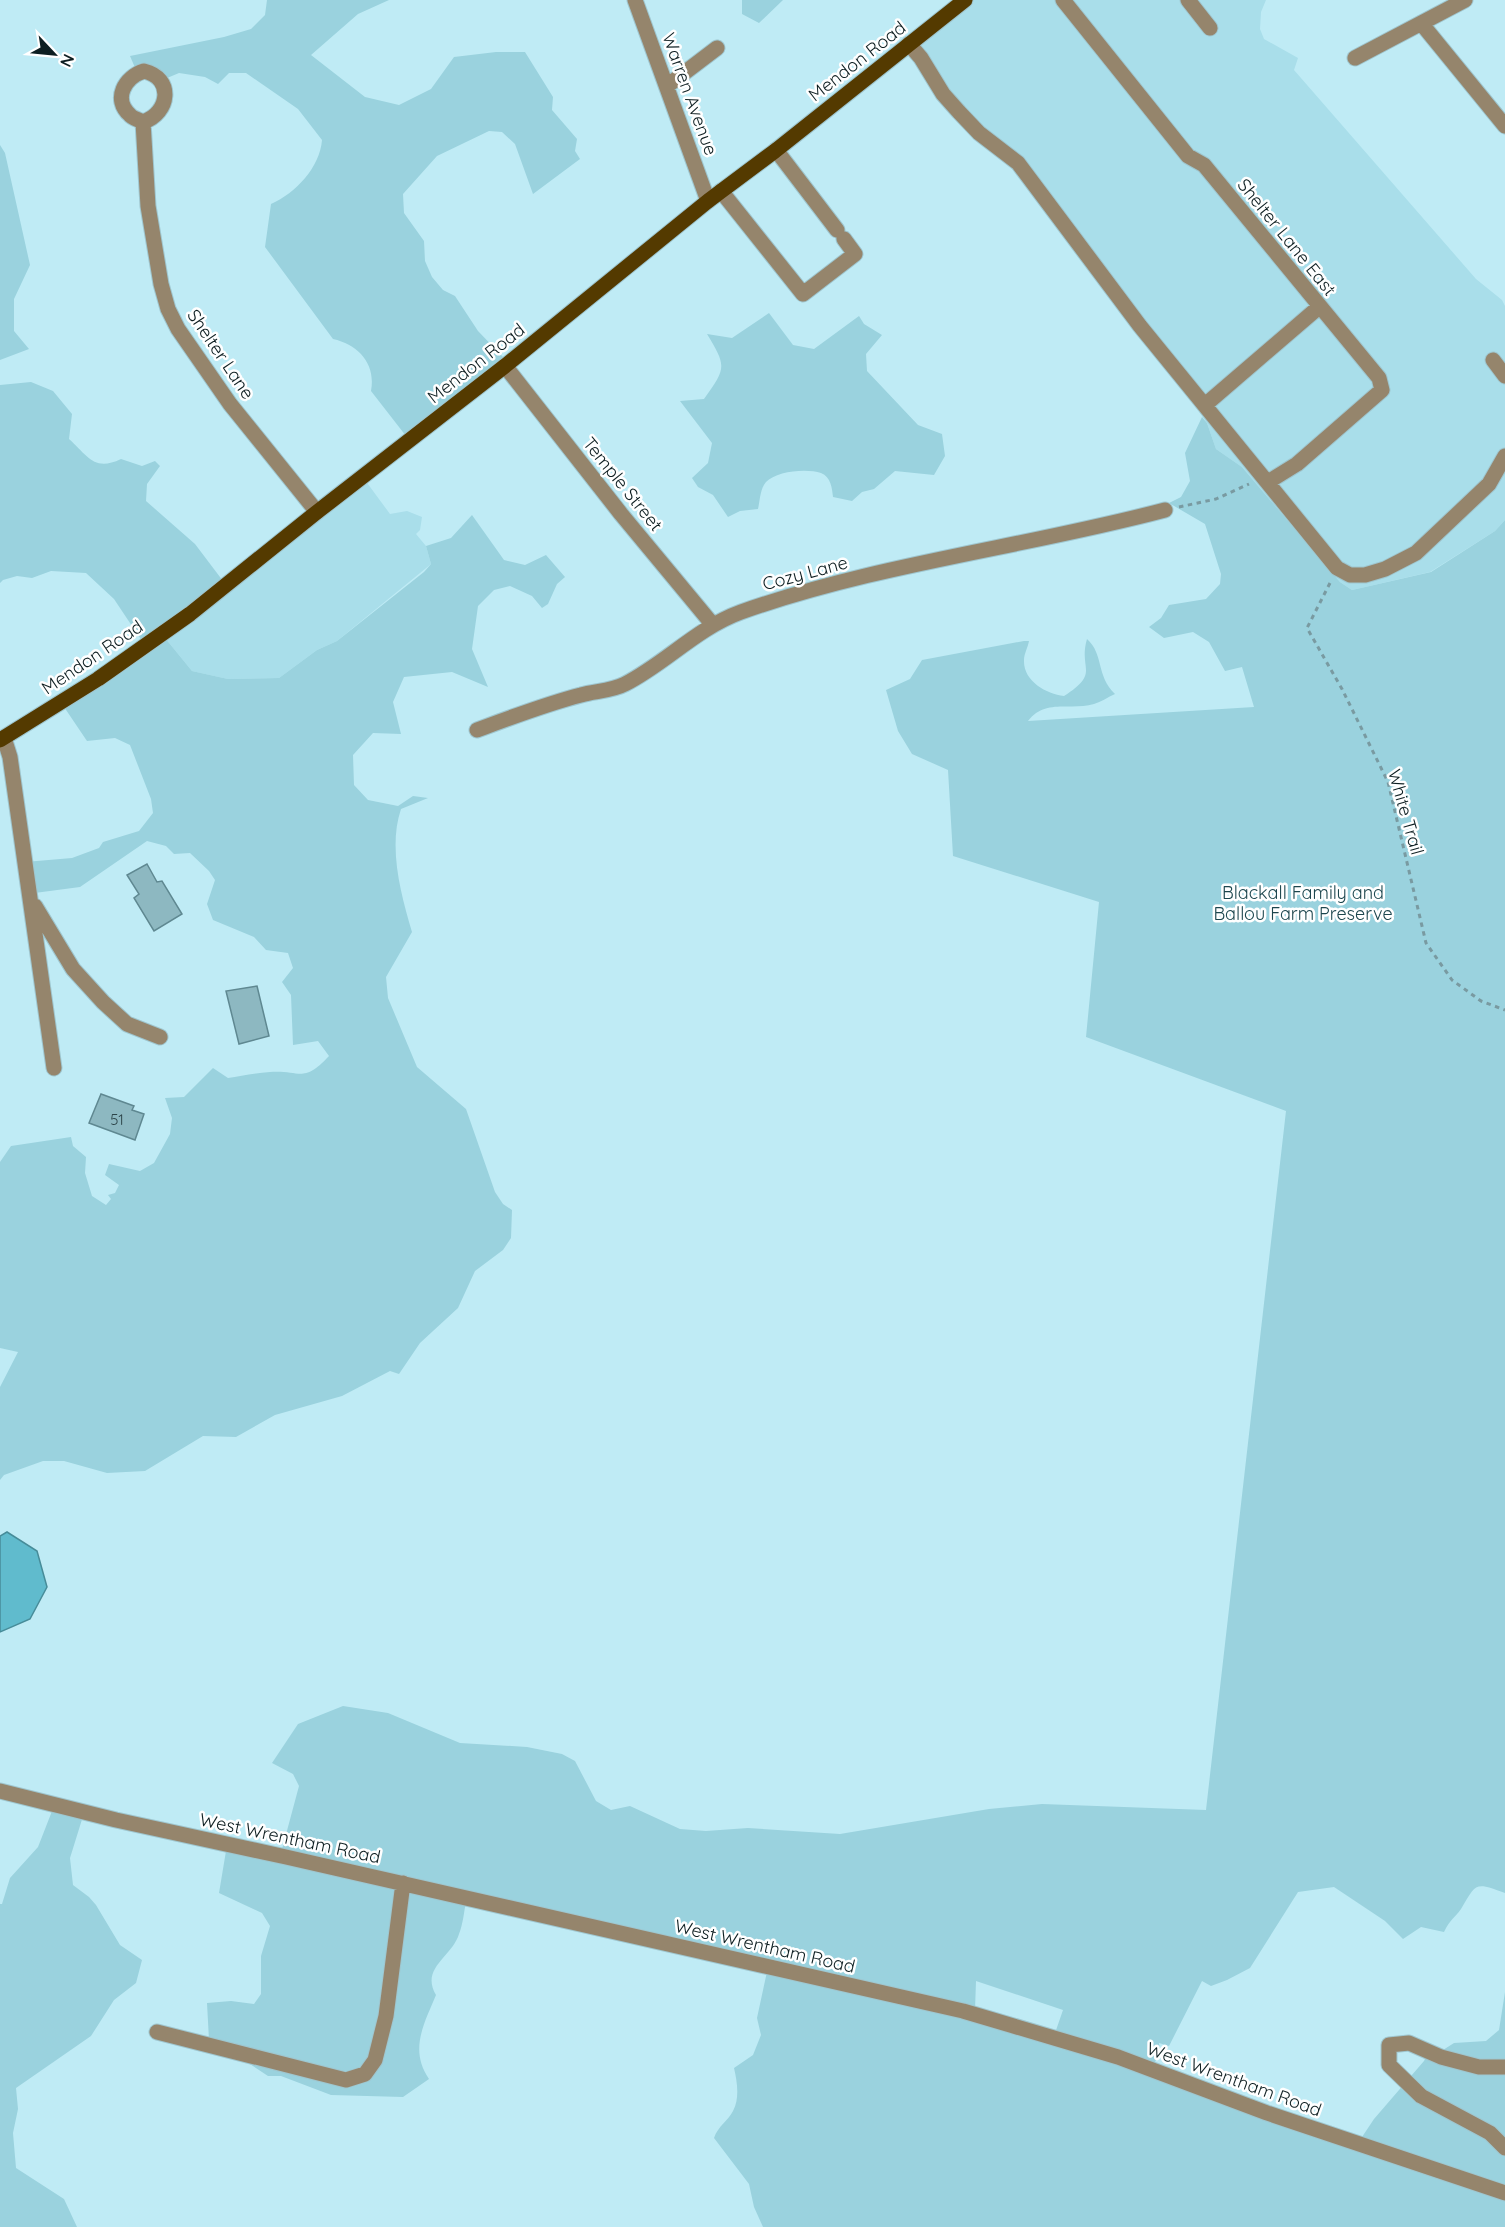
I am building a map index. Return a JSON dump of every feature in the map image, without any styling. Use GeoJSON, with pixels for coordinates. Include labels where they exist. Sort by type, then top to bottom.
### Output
{"type":"FeatureCollection","features":[{"type":"Feature","properties":{"kind":"main road","name":"Mendon Road"},"geometry":{"type":"LineString","coordinates":[[2,739],[98,679],[190,614],[505,366],[708,201],[965,0]]}},
{"type":"Feature","properties":{"kind":"street","name":"Warren Avenue"},"geometry":{"type":"LineString","coordinates":[[635,0],[708,201]]}},
{"type":"Feature","properties":{"kind":"street","name":"Shelter Lane East"},"geometry":{"type":"LineString","coordinates":[[1063,0],[1188,156],[1204,165],[1379,378],[1382,390],[1297,464],[1265,478]]}},
{"type":"Feature","properties":{"kind":"street"},"geometry":{"type":"LineString","coordinates":[[1188,0],[1210,28]]}},
{"type":"Feature","properties":{"kind":"street"},"geometry":{"type":"LineString","coordinates":[[1355,58],[1465,0]]}},
{"type":"Feature","properties":{"kind":"street"},"geometry":{"type":"LineString","coordinates":[[1421,23],[1505,126]]}},
{"type":"Feature","properties":{"kind":"street"},"geometry":{"type":"LineString","coordinates":[[909,44],[921,58],[943,94],[959,112],[979,133],[1018,163],[1140,326],[1337,568],[1350,576],[1365,575],[1385,569],[1416,553],[1489,484],[1505,456]]}},
{"type":"Feature","properties":{"kind":"street"},"geometry":{"type":"LineString","coordinates":[[667,86],[717,48]]}},
{"type":"Feature","properties":{"kind":"street","name":"Shelter Lane"},"geometry":{"type":"LineString","coordinates":[[143,122],[148,206],[161,284],[168,309],[178,329],[230,404],[317,512]]}},
{"type":"Feature","properties":{"kind":"street"},"geometry":{"type":"LineString","coordinates":[[721,191],[803,294],[855,254],[776,150]]}},
{"type":"Feature","properties":{"kind":"street"},"geometry":{"type":"LineString","coordinates":[[1205,405],[1319,307]]}},
{"type":"Feature","properties":{"kind":"street"},"geometry":{"type":"LineString","coordinates":[[1493,360],[1505,376]]}},
{"type":"Feature","properties":{"kind":"street","name":"Temple Street"},"geometry":{"type":"LineString","coordinates":[[505,366],[621,514],[713,625]]}},
{"type":"Feature","properties":{"kind":"street","name":"Cozy Lane"},"geometry":{"type":"LineString","coordinates":[[477,730],[536,708],[623,685],[713,625],[748,610],[841,583],[1015,543],[1108,525],[1165,510]]}},
{"type":"Feature","properties":{"kind":"street"},"geometry":{"type":"LineString","coordinates":[[2,739],[10,756],[54,1068]]}},
{"type":"Feature","properties":{"kind":"street"},"geometry":{"type":"LineString","coordinates":[[32,901],[73,969],[103,1002],[127,1024],[159,1037]]}},
{"type":"Feature","properties":{"kind":"street","name":"West Wrentham Road"},"geometry":{"type":"LineString","coordinates":[[0,1791],[116,1820],[404,1883],[963,2011],[1118,2057],[1267,2113],[1505,2193]]}},
{"type":"Feature","properties":{"kind":"street"},"geometry":{"type":"LineString","coordinates":[[157,2032],[346,2080],[365,2074],[375,2060],[386,2016],[395,1933],[404,1883]]}},
{"type":"Feature","properties":{"kind":"street"},"geometry":{"type":"LineString","coordinates":[[1505,2067],[1479,2067],[1441,2057],[1409,2043],[1389,2045],[1389,2065],[1421,2096],[1490,2133],[1505,2148]]}},
{"type":"Feature","properties":{"kind":"path"},"geometry":{"type":"LineString","coordinates":[[1165,510],[1216,499],[1265,478]]}},
{"type":"Feature","properties":{"kind":"path","name":"White Trail"},"geometry":{"type":"LineString","coordinates":[[1337,568],[1307,628],[1342,689],[1388,782],[1426,943],[1452,980],[1481,1002],[1505,1010]]}},
{"type":"Feature","properties":{"kind":"shaded area"},"geometry":{"type":"Polygon","coordinates":[[[956,0],[1266,0],[1261,12],[1260,29],[1264,39],[1298,58],[1294,70],[1476,279],[1502,300],[1505,306],[1505,520],[1495,531],[1430,572],[1352,590],[1340,582],[1242,467],[1216,449],[1207,423],[1140,326],[1009,159],[942,99],[908,38],[956,0]]]}},
{"type":"Feature","properties":{"kind":"shaded area"},"geometry":{"type":"Polygon","coordinates":[[[362,476],[390,514],[407,511],[422,517],[420,530],[416,534],[426,546],[431,564],[337,641],[317,650],[279,678],[228,679],[192,671],[161,633],[362,476]]]}},
{"type":"Feature","properties":{"kind":"shaded area"},"geometry":{"type":"Polygon","coordinates":[[[7,1532],[37,1551],[47,1587],[30,1619],[0,1632],[0,1536],[7,1532]]]}},
{"type":"Feature","properties":{"kind":"green space"},"geometry":{"type":"Polygon","coordinates":[[[267,0],[389,0],[358,14],[311,55],[365,97],[399,105],[431,89],[454,57],[496,52],[525,52],[553,97],[552,110],[577,139],[575,151],[580,159],[533,194],[515,144],[502,132],[489,131],[437,156],[403,194],[404,213],[424,241],[425,261],[432,277],[443,290],[455,296],[478,331],[503,357],[502,362],[406,436],[371,391],[371,372],[364,357],[351,346],[333,339],[265,247],[271,204],[289,193],[305,178],[317,160],[322,140],[298,109],[246,73],[229,73],[218,84],[205,77],[179,73],[160,81],[136,70],[130,56],[224,37],[251,29],[265,15],[267,0]]]}},
{"type":"Feature","properties":{"kind":"green space"},"geometry":{"type":"Polygon","coordinates":[[[742,0],[783,0],[759,23],[742,14],[742,0]]]}},
{"type":"Feature","properties":{"kind":"green space"},"geometry":{"type":"Polygon","coordinates":[[[0,145],[5,153],[30,265],[14,299],[14,331],[29,349],[0,360],[0,145]]]}},
{"type":"Feature","properties":{"kind":"green space"},"geometry":{"type":"Polygon","coordinates":[[[769,313],[793,345],[814,349],[859,316],[864,324],[882,335],[866,354],[867,371],[918,425],[942,434],[945,456],[934,475],[895,471],[874,489],[862,492],[852,501],[833,497],[829,480],[821,473],[800,471],[784,473],[766,482],[761,492],[758,509],[740,511],[728,517],[713,495],[698,487],[692,478],[708,463],[712,443],[680,401],[704,399],[720,374],[721,361],[707,334],[732,338],[769,313]]]}},
{"type":"Feature","properties":{"kind":"green space"},"geometry":{"type":"Polygon","coordinates":[[[31,382],[53,391],[72,414],[69,439],[92,460],[104,464],[121,459],[142,466],[155,461],[160,466],[147,484],[146,501],[195,544],[223,581],[161,633],[192,671],[228,679],[279,678],[317,650],[337,641],[424,572],[431,564],[426,546],[451,538],[472,515],[504,560],[525,565],[546,555],[565,577],[557,584],[548,604],[542,608],[532,596],[510,586],[494,590],[478,606],[472,649],[488,687],[452,672],[404,677],[393,702],[401,734],[373,733],[353,755],[354,785],[368,800],[398,806],[413,796],[428,798],[401,809],[397,824],[398,871],[412,932],[386,977],[388,998],[417,1067],[466,1109],[495,1192],[503,1204],[512,1210],[511,1238],[503,1250],[475,1271],[458,1308],[420,1343],[399,1374],[390,1371],[342,1396],[275,1415],[236,1437],[203,1436],[145,1471],[107,1473],[64,1461],[43,1461],[4,1475],[0,1480],[0,1387],[18,1352],[0,1348],[0,1162],[11,1146],[71,1137],[73,1146],[86,1157],[85,1173],[92,1196],[106,1205],[111,1199],[108,1195],[115,1193],[119,1185],[105,1175],[109,1164],[140,1171],[154,1163],[170,1134],[172,1118],[165,1098],[184,1097],[213,1068],[228,1078],[270,1072],[301,1074],[313,1070],[329,1056],[318,1041],[293,1045],[291,995],[282,982],[293,968],[288,953],[266,950],[254,937],[213,920],[207,904],[215,880],[190,853],[174,854],[166,846],[147,841],[80,887],[27,894],[25,862],[72,858],[99,848],[103,842],[139,831],[153,813],[151,799],[130,745],[115,738],[87,741],[60,701],[142,641],[114,599],[86,573],[51,571],[32,578],[17,576],[0,583],[0,385],[31,382]]]}},
{"type":"Feature","properties":{"kind":"green space","name":"Blackall Family and Ballou Farm Preserve"},"geometry":{"type":"Polygon","coordinates":[[[1202,417],[1207,423],[1216,449],[1242,467],[1340,582],[1352,590],[1431,572],[1495,531],[1505,520],[1505,1893],[1487,1887],[1477,1887],[1444,1932],[1421,1927],[1403,1939],[1385,1921],[1334,1887],[1298,1892],[1250,1968],[1211,1986],[1202,1981],[1169,2046],[1159,2043],[1160,2050],[1153,2067],[1360,2140],[1374,2119],[1424,2061],[1430,2048],[1443,2050],[1454,2043],[1486,2041],[1499,2030],[1505,1992],[1505,2227],[763,2227],[754,2207],[749,2184],[714,2138],[731,2115],[737,2101],[734,2068],[753,2055],[761,2035],[757,2018],[768,1967],[466,1901],[459,1934],[434,1970],[432,1977],[432,1986],[436,1995],[423,2027],[419,2047],[423,2068],[429,2079],[403,2097],[331,2095],[281,2076],[268,2076],[221,2045],[209,2040],[207,2003],[231,2001],[254,2004],[261,1994],[261,1956],[270,1926],[262,1913],[219,1893],[226,1851],[281,1853],[299,1786],[293,1774],[272,1763],[298,1724],[343,1706],[388,1713],[460,1743],[527,1747],[562,1754],[575,1761],[596,1801],[611,1810],[630,1806],[680,1829],[706,1831],[748,1828],[840,1834],[989,1809],[1042,1804],[1206,1810],[1286,1111],[1086,1037],[1099,902],[953,856],[948,770],[912,754],[898,731],[886,690],[910,679],[922,660],[1029,641],[1024,660],[1027,674],[1043,689],[1064,696],[1085,676],[1087,639],[1096,651],[1105,680],[1115,694],[1085,706],[1050,707],[1035,714],[1028,721],[1254,707],[1242,667],[1225,671],[1209,642],[1193,632],[1164,638],[1149,627],[1161,618],[1169,605],[1206,599],[1220,584],[1221,574],[1205,524],[1169,503],[1181,497],[1190,481],[1185,453],[1202,417]],[[976,1981],[975,2010],[1054,2036],[1063,2010],[976,1981]]]}},
{"type":"Feature","properties":{"kind":"green space"},"geometry":{"type":"Polygon","coordinates":[[[54,1806],[84,1813],[70,1858],[73,1885],[96,1905],[120,1945],[142,1960],[136,1983],[114,2000],[91,2036],[16,2088],[18,2109],[13,2133],[16,2168],[64,2199],[77,2227],[0,2227],[0,1904],[2,1904],[10,1878],[38,1847],[54,1806]]]}},
{"type":"Feature","properties":{"kind":"building"},"geometry":{"type":"Polygon","coordinates":[[[147,864],[157,882],[162,881],[182,914],[154,931],[134,898],[139,894],[127,875],[147,864]]]}},
{"type":"Feature","properties":{"kind":"building"},"geometry":{"type":"Polygon","coordinates":[[[257,986],[269,1036],[239,1044],[226,991],[257,986]]]}},
{"type":"Feature","properties":{"kind":"building"},"geometry":{"type":"Polygon","coordinates":[[[101,1094],[134,1106],[132,1110],[144,1114],[135,1140],[89,1123],[101,1094]]]}}]}
